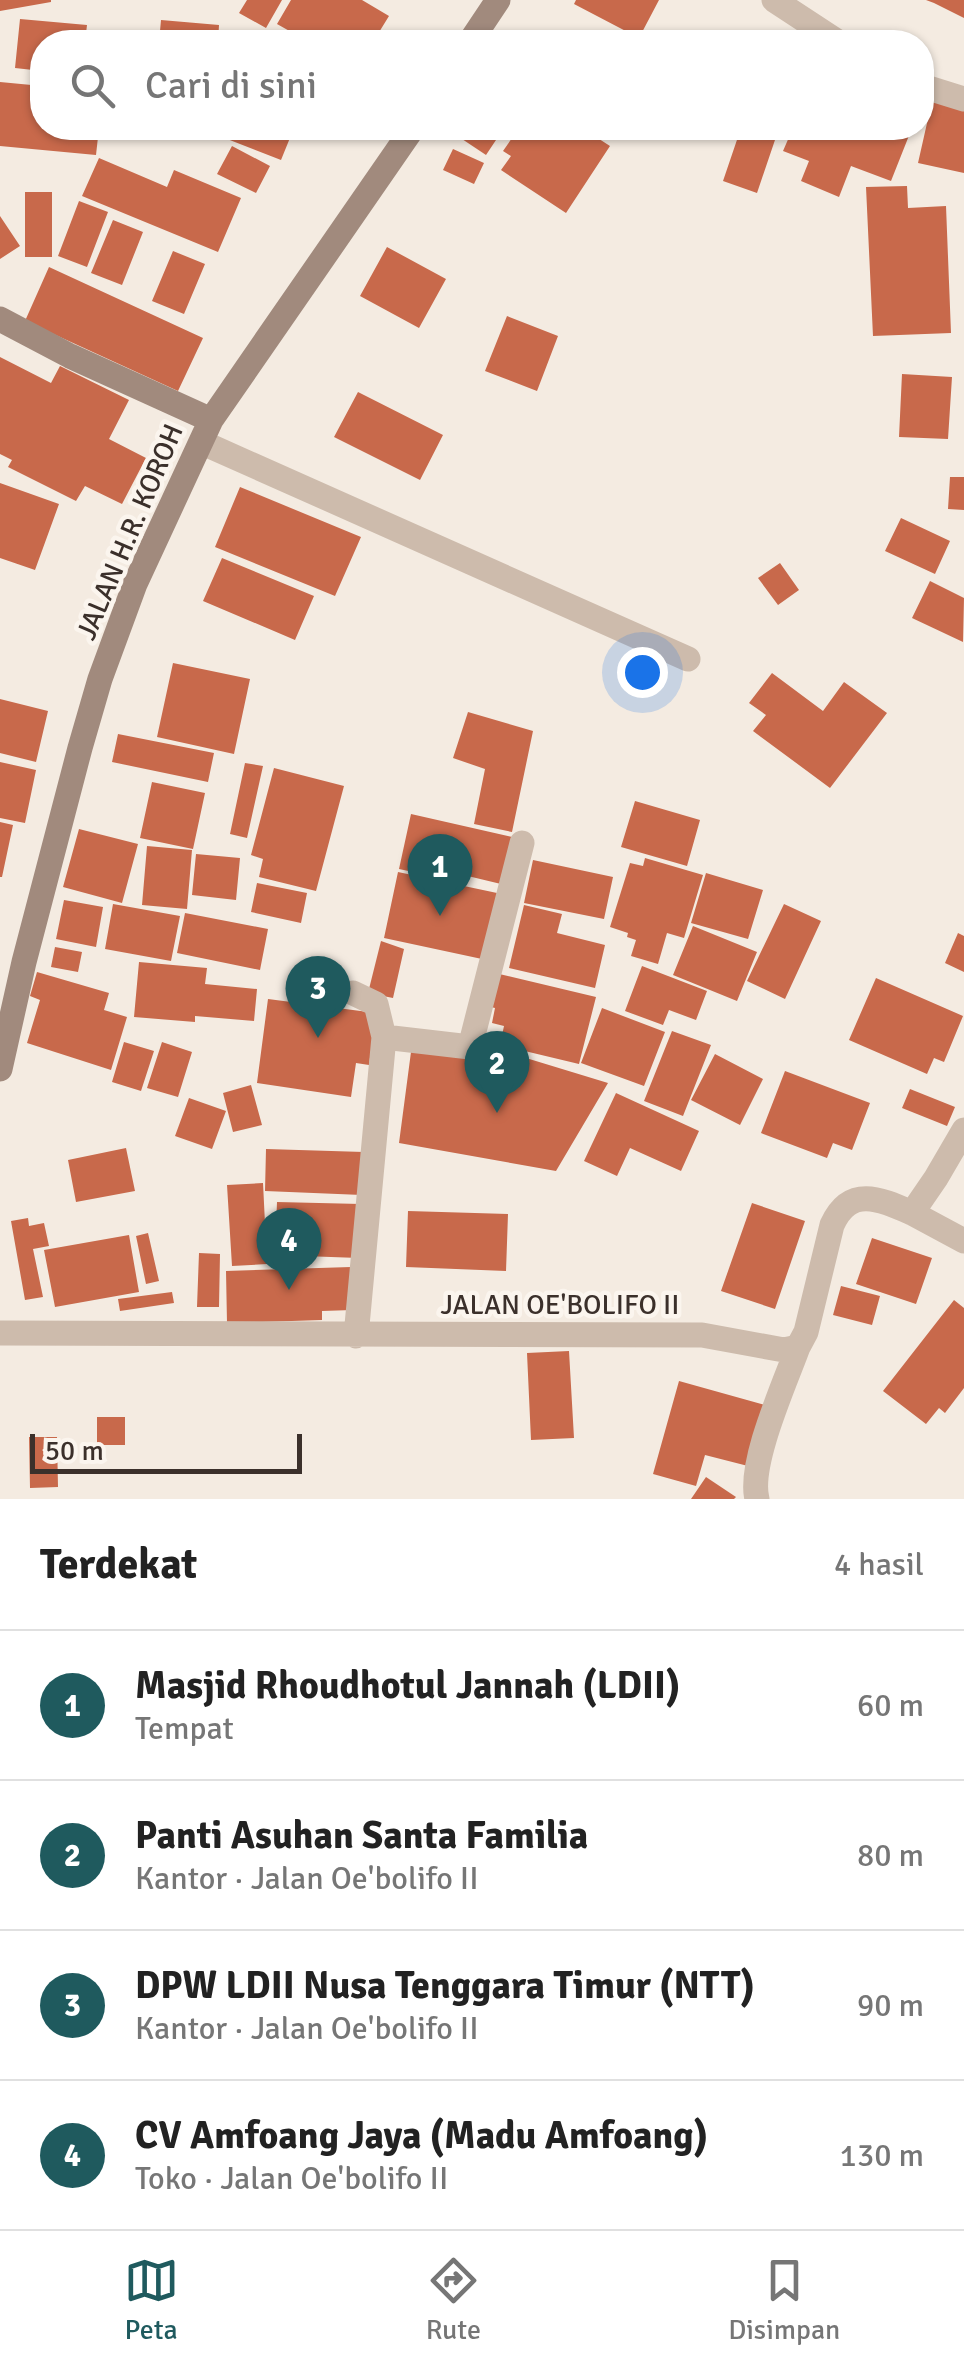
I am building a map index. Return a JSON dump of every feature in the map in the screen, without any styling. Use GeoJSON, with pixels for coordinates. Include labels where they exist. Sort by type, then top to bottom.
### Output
{"type":"FeatureCollection","features":[{"type":"Feature","properties":{"kind":"main road"},"geometry":{"type":"LineString","coordinates":[[478,30],[498,0]]}},
{"type":"Feature","properties":{"kind":"main road","name":"JALAN H.R. KOROH"},"geometry":{"type":"LineString","coordinates":[[0,1069],[24,962],[100,679],[135,584],[207,432],[405,140]]}},
{"type":"Feature","properties":{"kind":"main road"},"geometry":{"type":"LineString","coordinates":[[0,320],[207,432]]}},
{"type":"Feature","properties":{"kind":"street"},"geometry":{"type":"LineString","coordinates":[[774,0],[820,30]]}},
{"type":"Feature","properties":{"kind":"street"},"geometry":{"type":"LineString","coordinates":[[934,90],[964,99]]}},
{"type":"Feature","properties":{"kind":"street"},"geometry":{"type":"LineString","coordinates":[[207,432],[688,659]]}},
{"type":"Feature","properties":{"kind":"street"},"geometry":{"type":"LineString","coordinates":[[384,1037],[470,1046],[522,843]]}},
{"type":"Feature","properties":{"kind":"street"},"geometry":{"type":"LineString","coordinates":[[353,993],[376,1004],[384,1037],[356,1336]]}},
{"type":"Feature","properties":{"kind":"street"},"geometry":{"type":"LineString","coordinates":[[912,1213],[964,1130]]}},
{"type":"Feature","properties":{"kind":"street"},"geometry":{"type":"LineString","coordinates":[[758,1499],[757,1463],[806,1332],[839,1210],[866,1198],[883,1200],[964,1241]]}},
{"type":"Feature","properties":{"kind":"street","name":"JALAN OE'BOLIFO II"},"geometry":{"type":"LineString","coordinates":[[0,1333],[702,1334],[760,1347],[798,1347]]}},
{"type":"Feature","properties":{"kind":"building"},"geometry":{"type":"Polygon","coordinates":[[[0,0],[51,0],[51,2],[0,11],[0,0]]]}},
{"type":"Feature","properties":{"kind":"building"},"geometry":{"type":"Polygon","coordinates":[[[247,0],[282,0],[266,28],[239,13],[247,0]]]}},
{"type":"Feature","properties":{"kind":"building"},"geometry":{"type":"Polygon","coordinates":[[[291,0],[362,0],[389,16],[380,30],[288,30],[277,24],[291,0]]]}},
{"type":"Feature","properties":{"kind":"building"},"geometry":{"type":"Polygon","coordinates":[[[576,0],[659,0],[643,30],[624,30],[574,4],[576,0]]]}},
{"type":"Feature","properties":{"kind":"building"},"geometry":{"type":"Polygon","coordinates":[[[926,0],[964,0],[964,18],[934,3],[926,0]]]}},
{"type":"Feature","properties":{"kind":"building"},"geometry":{"type":"Polygon","coordinates":[[[20,19],[87,25],[86,30],[30,30],[30,70],[15,68],[20,19]]]}},
{"type":"Feature","properties":{"kind":"building"},"geometry":{"type":"Polygon","coordinates":[[[161,20],[219,25],[219,30],[160,30],[161,20]]]}},
{"type":"Feature","properties":{"kind":"building"},"geometry":{"type":"Polygon","coordinates":[[[0,82],[30,85],[30,140],[98,140],[96,155],[0,146],[0,82]]]}},
{"type":"Feature","properties":{"kind":"building"},"geometry":{"type":"Polygon","coordinates":[[[934,101],[964,108],[964,173],[918,163],[923,140],[934,140],[934,101]]]}},
{"type":"Feature","properties":{"kind":"building"},"geometry":{"type":"Polygon","coordinates":[[[230,140],[289,140],[281,160],[230,140]]]}},
{"type":"Feature","properties":{"kind":"building"},"geometry":{"type":"Polygon","coordinates":[[[464,140],[496,140],[486,155],[464,140]]]}},
{"type":"Feature","properties":{"kind":"building"},"geometry":{"type":"Polygon","coordinates":[[[511,140],[601,140],[610,146],[566,213],[501,170],[511,156],[503,151],[511,140]]]}},
{"type":"Feature","properties":{"kind":"building"},"geometry":{"type":"Polygon","coordinates":[[[737,140],[775,140],[757,193],[723,181],[737,140]]]}},
{"type":"Feature","properties":{"kind":"building"},"geometry":{"type":"Polygon","coordinates":[[[788,140],[907,140],[891,181],[851,166],[839,197],[801,181],[809,161],[783,151],[788,140]]]}},
{"type":"Feature","properties":{"kind":"building"},"geometry":{"type":"Polygon","coordinates":[[[232,146],[270,166],[256,193],[217,174],[232,146]]]}},
{"type":"Feature","properties":{"kind":"building"},"geometry":{"type":"Polygon","coordinates":[[[453,149],[484,163],[474,184],[443,170],[453,149]]]}},
{"type":"Feature","properties":{"kind":"building"},"geometry":{"type":"Polygon","coordinates":[[[99,158],[167,187],[174,170],[241,198],[218,252],[82,196],[99,158]]]}},
{"type":"Feature","properties":{"kind":"building"},"geometry":{"type":"Polygon","coordinates":[[[907,186],[908,208],[946,206],[951,333],[873,336],[866,187],[907,186]]]}},
{"type":"Feature","properties":{"kind":"building"},"geometry":{"type":"Polygon","coordinates":[[[25,192],[52,192],[52,257],[25,257],[25,192]]]}},
{"type":"Feature","properties":{"kind":"building"},"geometry":{"type":"Polygon","coordinates":[[[79,201],[108,212],[87,267],[58,256],[79,201]]]}},
{"type":"Feature","properties":{"kind":"building"},"geometry":{"type":"Polygon","coordinates":[[[0,216],[20,246],[0,259],[0,216]]]}},
{"type":"Feature","properties":{"kind":"building"},"geometry":{"type":"Polygon","coordinates":[[[113,220],[143,232],[122,285],[91,273],[113,220]]]}},
{"type":"Feature","properties":{"kind":"building"},"geometry":{"type":"Polygon","coordinates":[[[387,247],[446,279],[419,328],[360,296],[387,247]]]}},
{"type":"Feature","properties":{"kind":"building"},"geometry":{"type":"Polygon","coordinates":[[[173,251],[205,264],[184,314],[152,301],[173,251]]]}},
{"type":"Feature","properties":{"kind":"building"},"geometry":{"type":"Polygon","coordinates":[[[49,267],[203,338],[178,391],[25,321],[49,267]]]}},
{"type":"Feature","properties":{"kind":"building"},"geometry":{"type":"Polygon","coordinates":[[[507,316],[558,336],[537,391],[485,371],[507,316]]]}},
{"type":"Feature","properties":{"kind":"building"},"geometry":{"type":"Polygon","coordinates":[[[0,357],[51,383],[60,366],[129,400],[109,439],[146,458],[122,504],[85,486],[76,501],[8,467],[12,460],[0,454],[0,357]]]}},
{"type":"Feature","properties":{"kind":"building"},"geometry":{"type":"Polygon","coordinates":[[[902,374],[952,377],[948,439],[899,437],[902,374]]]}},
{"type":"Feature","properties":{"kind":"building"},"geometry":{"type":"Polygon","coordinates":[[[358,392],[443,435],[420,480],[334,437],[358,392]]]}},
{"type":"Feature","properties":{"kind":"building"},"geometry":{"type":"Polygon","coordinates":[[[950,477],[964,477],[964,510],[948,509],[950,477]]]}},
{"type":"Feature","properties":{"kind":"building"},"geometry":{"type":"Polygon","coordinates":[[[0,483],[59,504],[35,570],[0,558],[0,483]]]}},
{"type":"Feature","properties":{"kind":"building"},"geometry":{"type":"Polygon","coordinates":[[[240,487],[361,537],[335,596],[215,547],[240,487]]]}},
{"type":"Feature","properties":{"kind":"building"},"geometry":{"type":"Polygon","coordinates":[[[901,518],[950,541],[935,574],[885,551],[901,518]]]}},
{"type":"Feature","properties":{"kind":"building"},"geometry":{"type":"Polygon","coordinates":[[[222,558],[314,596],[295,640],[203,601],[222,558]]]}},
{"type":"Feature","properties":{"kind":"building"},"geometry":{"type":"Polygon","coordinates":[[[780,563],[799,590],[778,605],[758,578],[780,563]]]}},
{"type":"Feature","properties":{"kind":"building"},"geometry":{"type":"Polygon","coordinates":[[[930,581],[964,598],[963,642],[912,618],[930,581]]]}},
{"type":"Feature","properties":{"kind":"building"},"geometry":{"type":"Polygon","coordinates":[[[173,663],[250,679],[234,754],[157,737],[173,663]]]}},
{"type":"Feature","properties":{"kind":"building"},"geometry":{"type":"Polygon","coordinates":[[[772,673],[823,711],[844,682],[887,713],[830,788],[753,731],[766,715],[749,703],[772,673]]]}},
{"type":"Feature","properties":{"kind":"building"},"geometry":{"type":"Polygon","coordinates":[[[0,699],[48,711],[36,762],[0,753],[0,699]]]}},
{"type":"Feature","properties":{"kind":"building"},"geometry":{"type":"Polygon","coordinates":[[[468,712],[533,731],[512,832],[474,824],[485,769],[453,758],[468,712]]]}},
{"type":"Feature","properties":{"kind":"building"},"geometry":{"type":"Polygon","coordinates":[[[118,734],[214,753],[208,782],[112,762],[118,734]]]}},
{"type":"Feature","properties":{"kind":"building"},"geometry":{"type":"Polygon","coordinates":[[[0,762],[36,770],[25,823],[0,818],[0,762]]]}},
{"type":"Feature","properties":{"kind":"building"},"geometry":{"type":"Polygon","coordinates":[[[245,763],[263,766],[247,838],[230,834],[245,763]]]}},
{"type":"Feature","properties":{"kind":"building"},"geometry":{"type":"Polygon","coordinates":[[[274,768],[344,786],[316,891],[259,877],[263,859],[251,855],[274,768]]]}},
{"type":"Feature","properties":{"kind":"building"},"geometry":{"type":"Polygon","coordinates":[[[152,782],[205,793],[193,849],[140,838],[152,782]]]}},
{"type":"Feature","properties":{"kind":"building"},"geometry":{"type":"Polygon","coordinates":[[[635,801],[700,820],[687,866],[621,847],[635,801]]]}},
{"type":"Feature","properties":{"kind":"building"},"geometry":{"type":"Polygon","coordinates":[[[411,814],[512,837],[501,884],[447,871],[446,879],[399,869],[411,814]]]}},
{"type":"Feature","properties":{"kind":"building"},"geometry":{"type":"Polygon","coordinates":[[[0,822],[13,825],[2,877],[0,877],[0,822]]]}},
{"type":"Feature","properties":{"kind":"building"},"geometry":{"type":"Polygon","coordinates":[[[79,829],[138,844],[122,903],[63,887],[79,829]]]}},
{"type":"Feature","properties":{"kind":"building"},"geometry":{"type":"Polygon","coordinates":[[[147,846],[192,850],[187,909],[142,905],[147,846]]]}},
{"type":"Feature","properties":{"kind":"building"},"geometry":{"type":"Polygon","coordinates":[[[196,854],[240,858],[236,900],[192,895],[196,854]]]}},
{"type":"Feature","properties":{"kind":"building"},"geometry":{"type":"Polygon","coordinates":[[[645,858],[703,875],[684,938],[667,933],[658,964],[631,956],[636,940],[610,927],[630,863],[643,866],[645,858]]]}},
{"type":"Feature","properties":{"kind":"building"},"geometry":{"type":"Polygon","coordinates":[[[533,860],[613,877],[604,919],[524,903],[533,860]]]}},
{"type":"Feature","properties":{"kind":"building"},"geometry":{"type":"Polygon","coordinates":[[[398,872],[497,893],[482,959],[384,938],[398,872]]]}},
{"type":"Feature","properties":{"kind":"building"},"geometry":{"type":"Polygon","coordinates":[[[706,873],[763,890],[748,939],[691,923],[706,873]]]}},
{"type":"Feature","properties":{"kind":"building"},"geometry":{"type":"Polygon","coordinates":[[[257,883],[307,893],[301,923],[251,912],[257,883]]]}},
{"type":"Feature","properties":{"kind":"building"},"geometry":{"type":"Polygon","coordinates":[[[64,900],[103,907],[96,947],[56,939],[64,900]]]}},
{"type":"Feature","properties":{"kind":"building"},"geometry":{"type":"Polygon","coordinates":[[[113,904],[180,916],[171,961],[105,949],[113,904]]]}},
{"type":"Feature","properties":{"kind":"building"},"geometry":{"type":"Polygon","coordinates":[[[784,904],[821,921],[785,999],[747,981],[784,904]]]}},
{"type":"Feature","properties":{"kind":"building"},"geometry":{"type":"Polygon","coordinates":[[[524,905],[562,914],[557,933],[605,945],[595,988],[509,968],[524,905]]]}},
{"type":"Feature","properties":{"kind":"building"},"geometry":{"type":"Polygon","coordinates":[[[185,913],[268,929],[260,970],[177,953],[185,913]]]}},
{"type":"Feature","properties":{"kind":"building"},"geometry":{"type":"Polygon","coordinates":[[[693,926],[757,952],[737,1001],[673,975],[693,926]]]}},
{"type":"Feature","properties":{"kind":"building"},"geometry":{"type":"Polygon","coordinates":[[[958,933],[964,936],[964,972],[945,963],[958,933]]]}},
{"type":"Feature","properties":{"kind":"building"},"geometry":{"type":"Polygon","coordinates":[[[381,941],[404,949],[393,998],[368,993],[381,941]]]}},
{"type":"Feature","properties":{"kind":"building"},"geometry":{"type":"Polygon","coordinates":[[[55,947],[82,952],[78,972],[51,967],[55,947]]]}},
{"type":"Feature","properties":{"kind":"building"},"geometry":{"type":"Polygon","coordinates":[[[139,962],[207,968],[205,984],[257,989],[254,1021],[195,1016],[195,1022],[134,1017],[139,962]]]}},
{"type":"Feature","properties":{"kind":"building"},"geometry":{"type":"Polygon","coordinates":[[[642,966],[707,991],[696,1020],[669,1010],[663,1025],[625,1011],[642,966]]]}},
{"type":"Feature","properties":{"kind":"building"},"geometry":{"type":"Polygon","coordinates":[[[37,972],[109,993],[104,1010],[127,1017],[111,1070],[27,1043],[40,1000],[30,996],[37,972]]]}},
{"type":"Feature","properties":{"kind":"building"},"geometry":{"type":"Polygon","coordinates":[[[495,973],[596,997],[579,1064],[500,1045],[504,1026],[492,1023],[495,1008],[487,1006],[495,973]]]}},
{"type":"Feature","properties":{"kind":"building"},"geometry":{"type":"Polygon","coordinates":[[[876,978],[963,1016],[944,1062],[934,1058],[927,1074],[849,1040],[876,978]]]}},
{"type":"Feature","properties":{"kind":"building"},"geometry":{"type":"Polygon","coordinates":[[[268,999],[376,1013],[369,1065],[356,1063],[351,1097],[257,1083],[268,999]]]}},
{"type":"Feature","properties":{"kind":"building"},"geometry":{"type":"Polygon","coordinates":[[[602,1008],[665,1032],[644,1086],[581,1063],[602,1008]]]}},
{"type":"Feature","properties":{"kind":"building"},"geometry":{"type":"Polygon","coordinates":[[[672,1031],[711,1045],[683,1116],[644,1101],[672,1031]]]}},
{"type":"Feature","properties":{"kind":"building"},"geometry":{"type":"Polygon","coordinates":[[[124,1042],[154,1051],[141,1091],[112,1082],[124,1042]]]}},
{"type":"Feature","properties":{"kind":"building"},"geometry":{"type":"Polygon","coordinates":[[[162,1042],[192,1052],[178,1097],[147,1088],[162,1042]]]}},
{"type":"Feature","properties":{"kind":"building"},"geometry":{"type":"Polygon","coordinates":[[[480,1044],[608,1083],[556,1171],[399,1143],[411,1052],[480,1044]]]}},
{"type":"Feature","properties":{"kind":"building"},"geometry":{"type":"Polygon","coordinates":[[[715,1054],[763,1079],[740,1125],[691,1100],[715,1054]]]}},
{"type":"Feature","properties":{"kind":"building"},"geometry":{"type":"Polygon","coordinates":[[[785,1071],[870,1103],[852,1150],[833,1143],[827,1158],[761,1133],[785,1071]]]}},
{"type":"Feature","properties":{"kind":"building"},"geometry":{"type":"Polygon","coordinates":[[[251,1085],[262,1125],[233,1132],[223,1093],[251,1085]]]}},
{"type":"Feature","properties":{"kind":"building"},"geometry":{"type":"Polygon","coordinates":[[[910,1089],[955,1107],[947,1126],[902,1108],[910,1089]]]}},
{"type":"Feature","properties":{"kind":"building"},"geometry":{"type":"Polygon","coordinates":[[[616,1093],[699,1131],[681,1171],[630,1148],[617,1176],[584,1161],[616,1093]]]}},
{"type":"Feature","properties":{"kind":"building"},"geometry":{"type":"Polygon","coordinates":[[[189,1098],[226,1111],[212,1149],[175,1136],[189,1098]]]}},
{"type":"Feature","properties":{"kind":"building"},"geometry":{"type":"Polygon","coordinates":[[[126,1148],[135,1191],[76,1202],[68,1160],[126,1148]]]}},
{"type":"Feature","properties":{"kind":"building"},"geometry":{"type":"Polygon","coordinates":[[[266,1149],[364,1152],[362,1195],[265,1191],[266,1149]]]}},
{"type":"Feature","properties":{"kind":"building"},"geometry":{"type":"Polygon","coordinates":[[[263,1183],[267,1264],[232,1266],[227,1185],[263,1183]]]}},
{"type":"Feature","properties":{"kind":"building"},"geometry":{"type":"Polygon","coordinates":[[[277,1202],[361,1204],[359,1258],[275,1255],[277,1202]]]}},
{"type":"Feature","properties":{"kind":"building"},"geometry":{"type":"Polygon","coordinates":[[[752,1203],[805,1221],[775,1309],[721,1291],[752,1203]]]}},
{"type":"Feature","properties":{"kind":"building"},"geometry":{"type":"Polygon","coordinates":[[[408,1211],[508,1214],[506,1271],[406,1267],[408,1211]]]}},
{"type":"Feature","properties":{"kind":"building"},"geometry":{"type":"Polygon","coordinates":[[[28,1218],[29,1226],[44,1223],[49,1246],[33,1249],[43,1297],[25,1300],[11,1221],[28,1218]]]}},
{"type":"Feature","properties":{"kind":"building"},"geometry":{"type":"Polygon","coordinates":[[[148,1233],[159,1281],[146,1284],[136,1236],[148,1233]]]}},
{"type":"Feature","properties":{"kind":"building"},"geometry":{"type":"Polygon","coordinates":[[[129,1235],[139,1292],[55,1307],[44,1250],[129,1235]]]}},
{"type":"Feature","properties":{"kind":"building"},"geometry":{"type":"Polygon","coordinates":[[[872,1238],[932,1258],[916,1304],[856,1284],[872,1238]]]}},
{"type":"Feature","properties":{"kind":"building"},"geometry":{"type":"Polygon","coordinates":[[[199,1253],[220,1254],[219,1307],[197,1307],[199,1253]]]}},
{"type":"Feature","properties":{"kind":"building"},"geometry":{"type":"Polygon","coordinates":[[[351,1267],[352,1310],[322,1311],[322,1320],[227,1323],[226,1271],[351,1267]]]}},
{"type":"Feature","properties":{"kind":"building"},"geometry":{"type":"Polygon","coordinates":[[[841,1286],[880,1296],[872,1325],[833,1315],[841,1286]]]}},
{"type":"Feature","properties":{"kind":"building"},"geometry":{"type":"Polygon","coordinates":[[[172,1292],[174,1303],[120,1311],[118,1299],[172,1292]]]}},
{"type":"Feature","properties":{"kind":"building"},"geometry":{"type":"Polygon","coordinates":[[[954,1300],[964,1308],[964,1388],[945,1413],[939,1408],[926,1424],[883,1391],[954,1300]]]}},
{"type":"Feature","properties":{"kind":"building"},"geometry":{"type":"Polygon","coordinates":[[[569,1351],[574,1438],[531,1440],[527,1353],[569,1351]]]}},
{"type":"Feature","properties":{"kind":"building"},"geometry":{"type":"Polygon","coordinates":[[[679,1381],[765,1405],[748,1466],[705,1455],[696,1486],[653,1474],[679,1381]]]}},
{"type":"Feature","properties":{"kind":"building"},"geometry":{"type":"Polygon","coordinates":[[[97,1417],[125,1417],[125,1445],[97,1445],[97,1417]]]}},
{"type":"Feature","properties":{"kind":"building"},"geometry":{"type":"Polygon","coordinates":[[[29,1437],[57,1437],[58,1487],[30,1488],[29,1437]]]}},
{"type":"Feature","properties":{"kind":"building"},"geometry":{"type":"Polygon","coordinates":[[[706,1477],[736,1497],[691,1499],[706,1477]]]}},
{"type":"Feature","properties":{"kind":"place","name":"Masjid Rhoudhotul Jannah (LDII)"},"geometry":{"type":"Point","coordinates":[440,916]}},
{"type":"Feature","properties":{"kind":"place","name":"DPW LDII Nusa Tenggara Timur (NTT)"},"geometry":{"type":"Point","coordinates":[318,1038]}},
{"type":"Feature","properties":{"kind":"place","name":"Panti Asuhan Santa Familia"},"geometry":{"type":"Point","coordinates":[497,1113]}},
{"type":"Feature","properties":{"kind":"place","name":"CV Amfoang Jaya (Madu Amfoang)"},"geometry":{"type":"Point","coordinates":[289,1290]}}]}
